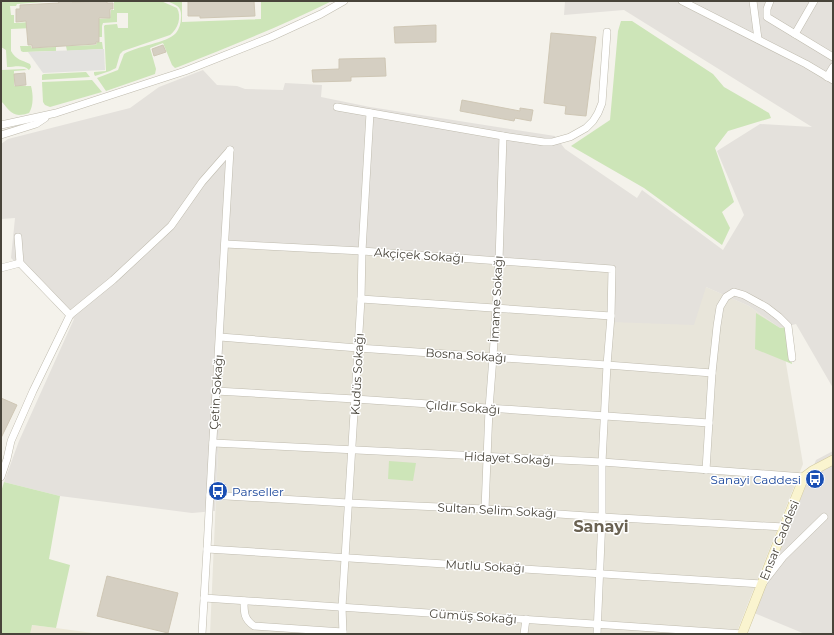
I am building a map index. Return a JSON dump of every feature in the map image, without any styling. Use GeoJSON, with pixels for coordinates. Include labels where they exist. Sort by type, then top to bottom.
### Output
{"type":"FeatureCollection","features":[{"type":"Feature","properties":{"kind":"street"},"geometry":{"type":"LineString","coordinates":[[1,125],[49,115],[177,74],[271,37],[321,14],[344,1]]}},
{"type":"Feature","properties":{"kind":"street"},"geometry":{"type":"LineString","coordinates":[[753,1],[758,39]]}},
{"type":"Feature","properties":{"kind":"street"},"geometry":{"type":"LineString","coordinates":[[770,1],[767,9],[767,17],[833,57]]}},
{"type":"Feature","properties":{"kind":"street"},"geometry":{"type":"LineString","coordinates":[[795,34],[814,1]]}},
{"type":"Feature","properties":{"kind":"street"},"geometry":{"type":"LineString","coordinates":[[687,2],[830,78],[833,66]]}},
{"type":"Feature","properties":{"kind":"street"},"geometry":{"type":"LineString","coordinates":[[337,107],[544,142],[552,142],[570,137],[578,134],[593,121],[602,103],[607,32]]}},
{"type":"Feature","properties":{"kind":"street","name":"Kudüs Sokağı"},"geometry":{"type":"LineString","coordinates":[[343,633],[342,607],[344,559],[361,298],[362,251],[370,113]]}},
{"type":"Feature","properties":{"kind":"street"},"geometry":{"type":"LineString","coordinates":[[1,135],[36,124],[49,115]]}},
{"type":"Feature","properties":{"kind":"street","name":"İmame Sokağı"},"geometry":{"type":"LineString","coordinates":[[485,509],[489,409],[494,357],[503,136]]}},
{"type":"Feature","properties":{"kind":"street","name":"Çetin Sokağı"},"geometry":{"type":"LineString","coordinates":[[70,315],[113,280],[171,226],[202,182],[230,150],[202,634]]}},
{"type":"Feature","properties":{"kind":"street"},"geometry":{"type":"LineString","coordinates":[[1,477],[11,441],[33,391],[70,315],[20,263],[18,237]]}},
{"type":"Feature","properties":{"kind":"street","name":"Akçiçek Sokağı"},"geometry":{"type":"LineString","coordinates":[[225,244],[362,251],[612,269],[611,316]]}},
{"type":"Feature","properties":{"kind":"street"},"geometry":{"type":"LineString","coordinates":[[1,268],[20,263]]}},
{"type":"Feature","properties":{"kind":"street"},"geometry":{"type":"LineString","coordinates":[[706,470],[716,326],[720,307],[726,297],[734,292],[744,295],[766,307],[779,317],[788,326],[792,358]]}},
{"type":"Feature","properties":{"kind":"street"},"geometry":{"type":"LineString","coordinates":[[361,298],[611,316],[604,416],[602,517],[597,634]]}},
{"type":"Feature","properties":{"kind":"street","name":"Bosna Sokağı"},"geometry":{"type":"LineString","coordinates":[[220,337],[712,373]]}},
{"type":"Feature","properties":{"kind":"street","name":"Çıldır Sokağı"},"geometry":{"type":"LineString","coordinates":[[216,391],[709,423]]}},
{"type":"Feature","properties":{"kind":"street","name":"Hidayet Sokağı"},"geometry":{"type":"LineString","coordinates":[[213,443],[602,462],[804,477]]}},
{"type":"Feature","properties":{"kind":"street"},"geometry":{"type":"LineString","coordinates":[[804,477],[833,460]]}},
{"type":"Feature","properties":{"kind":"street","name":"Ensar Caddesi"},"geometry":{"type":"LineString","coordinates":[[742,634],[804,477]]}},
{"type":"Feature","properties":{"kind":"street","name":"Sultan Selim Sokağı"},"geometry":{"type":"LineString","coordinates":[[210,495],[485,509],[784,527]]}},
{"type":"Feature","properties":{"kind":"street"},"geometry":{"type":"LineString","coordinates":[[762,584],[783,557],[824,517]]}},
{"type":"Feature","properties":{"kind":"street","name":"Mutlu Sokağı"},"geometry":{"type":"LineString","coordinates":[[207,549],[344,559],[600,573],[762,584]]}},
{"type":"Feature","properties":{"kind":"street","name":"Gümüş Sokağı"},"geometry":{"type":"LineString","coordinates":[[204,598],[742,634]]}},
{"type":"Feature","properties":{"kind":"street"},"geometry":{"type":"LineString","coordinates":[[244,601],[245,617],[249,623],[254,626],[343,633]]}},
{"type":"Feature","properties":{"kind":"street"},"geometry":{"type":"LineString","coordinates":[[524,634],[526,619]]}},
{"type":"Feature","properties":{"kind":"shaded area"},"geometry":{"type":"Polygon","coordinates":[[[565,1],[833,1],[833,388],[796,324],[780,328],[749,306],[706,287],[694,325],[610,322],[612,270],[228,247],[215,511],[192,513],[60,496],[4,482],[19,441],[74,319],[11,258],[15,218],[1,219],[1,144],[8,139],[130,108],[159,87],[203,70],[217,85],[237,86],[245,89],[283,90],[285,83],[322,85],[321,97],[370,107],[555,136],[565,149],[637,198],[642,190],[723,250],[744,215],[717,151],[760,124],[812,127],[624,10],[564,15],[565,1]]]}},
{"type":"Feature","properties":{"kind":"shaded area"},"geometry":{"type":"Polygon","coordinates":[[[104,49],[105,70],[43,73],[28,52],[104,49]]]}},
{"type":"Feature","properties":{"kind":"shaded area"},"geometry":{"type":"Polygon","coordinates":[[[227,247],[612,270],[706,287],[749,306],[780,328],[803,464],[736,634],[210,634],[227,247]]]}},
{"type":"Feature","properties":{"kind":"shaded area"},"geometry":{"type":"Polygon","coordinates":[[[833,451],[833,634],[805,634],[754,613],[816,460],[833,451]]]}},
{"type":"Feature","properties":{"kind":"shaded area"},"geometry":{"type":"Polygon","coordinates":[[[31,625],[56,628],[100,634],[30,634],[31,625]]]}},
{"type":"Feature","properties":{"kind":"green space"},"geometry":{"type":"Polygon","coordinates":[[[1,1],[57,1],[17,4],[16,6],[10,6],[11,15],[14,15],[14,23],[33,22],[33,28],[11,29],[11,51],[17,58],[30,64],[31,67],[29,70],[22,66],[7,67],[6,50],[1,47],[1,1]]]}},
{"type":"Feature","properties":{"kind":"green space"},"geometry":{"type":"Polygon","coordinates":[[[108,1],[161,1],[177,8],[179,19],[175,30],[170,35],[123,51],[120,54],[116,68],[95,76],[94,72],[106,71],[104,26],[117,24],[118,28],[128,28],[128,13],[117,13],[117,22],[103,23],[102,37],[99,37],[99,26],[87,26],[87,20],[110,18],[111,10],[114,10],[114,2],[108,1]]]}},
{"type":"Feature","properties":{"kind":"green space"},"geometry":{"type":"Polygon","coordinates":[[[167,1],[182,1],[182,22],[261,19],[261,1],[332,1],[275,27],[175,68],[172,65],[163,43],[150,48],[156,69],[155,74],[106,91],[97,78],[118,70],[124,54],[159,42],[176,33],[181,22],[181,11],[176,5],[167,1]]]}},
{"type":"Feature","properties":{"kind":"green space"},"geometry":{"type":"Polygon","coordinates":[[[621,21],[632,21],[713,74],[724,87],[769,113],[771,118],[728,131],[715,148],[734,202],[722,212],[730,228],[722,245],[644,188],[571,146],[610,120],[618,31],[621,21]]]}},
{"type":"Feature","properties":{"kind":"green space"},"geometry":{"type":"Polygon","coordinates":[[[97,42],[102,42],[103,49],[67,51],[66,46],[96,45],[97,42]]]}},
{"type":"Feature","properties":{"kind":"green space"},"geometry":{"type":"Polygon","coordinates":[[[20,46],[31,46],[31,48],[56,47],[56,51],[23,52],[21,51],[20,46]]]}},
{"type":"Feature","properties":{"kind":"green space"},"geometry":{"type":"Polygon","coordinates":[[[1,70],[27,70],[14,71],[14,86],[31,86],[33,96],[31,110],[29,113],[16,115],[11,112],[1,101],[1,70]]]}},
{"type":"Feature","properties":{"kind":"green space"},"geometry":{"type":"Polygon","coordinates":[[[86,72],[90,77],[42,80],[42,75],[44,74],[86,72]]]}},
{"type":"Feature","properties":{"kind":"green space"},"geometry":{"type":"Polygon","coordinates":[[[92,80],[102,92],[50,107],[45,105],[43,102],[42,82],[92,80]]]}},
{"type":"Feature","properties":{"kind":"green space"},"geometry":{"type":"Polygon","coordinates":[[[756,313],[780,328],[786,327],[792,364],[755,349],[756,313]]]}},
{"type":"Feature","properties":{"kind":"green space"},"geometry":{"type":"Polygon","coordinates":[[[389,461],[416,463],[413,481],[388,479],[389,461]]]}},
{"type":"Feature","properties":{"kind":"green space"},"geometry":{"type":"Polygon","coordinates":[[[4,482],[60,496],[49,559],[70,565],[56,628],[32,625],[30,634],[1,634],[1,492],[4,482]]]}},
{"type":"Feature","properties":{"kind":"building"},"geometry":{"type":"Polygon","coordinates":[[[58,1],[107,1],[107,3],[113,3],[113,9],[110,9],[110,18],[99,18],[99,42],[96,42],[96,44],[32,48],[32,45],[28,45],[26,21],[16,22],[16,9],[20,9],[20,5],[59,3],[58,1]]]}},
{"type":"Feature","properties":{"kind":"building"},"geometry":{"type":"Polygon","coordinates":[[[188,1],[254,1],[255,16],[200,18],[200,16],[188,16],[188,1]]]}},
{"type":"Feature","properties":{"kind":"building"},"geometry":{"type":"Polygon","coordinates":[[[436,25],[436,42],[395,43],[394,27],[436,25]]]}},
{"type":"Feature","properties":{"kind":"building"},"geometry":{"type":"Polygon","coordinates":[[[551,33],[596,37],[586,116],[565,114],[566,106],[544,103],[551,33]]]}},
{"type":"Feature","properties":{"kind":"building"},"geometry":{"type":"Polygon","coordinates":[[[163,45],[166,52],[154,56],[152,49],[163,45]]]}},
{"type":"Feature","properties":{"kind":"building"},"geometry":{"type":"Polygon","coordinates":[[[385,58],[386,76],[351,77],[351,81],[313,82],[312,70],[339,69],[339,59],[385,58]]]}},
{"type":"Feature","properties":{"kind":"building"},"geometry":{"type":"Polygon","coordinates":[[[25,73],[26,85],[15,86],[14,74],[25,73]]]}},
{"type":"Feature","properties":{"kind":"building"},"geometry":{"type":"Polygon","coordinates":[[[462,100],[520,111],[520,108],[533,110],[531,121],[515,118],[514,121],[460,111],[462,100]]]}},
{"type":"Feature","properties":{"kind":"building"},"geometry":{"type":"Polygon","coordinates":[[[1,398],[17,405],[1,438],[1,398]]]}},
{"type":"Feature","properties":{"kind":"building"},"geometry":{"type":"Polygon","coordinates":[[[107,576],[178,593],[168,633],[97,616],[107,576]]]}},
{"type":"Feature","properties":{"kind":"place","name":"Sanayi Caddesi"},"geometry":{"type":"Point","coordinates":[815,479]}},
{"type":"Feature","properties":{"kind":"place","name":"Parseller"},"geometry":{"type":"Point","coordinates":[218,491]}},
{"type":"Feature","properties":{"kind":"district","name":"Sanayi"},"geometry":{"type":"Point","coordinates":[601,526]}}]}
